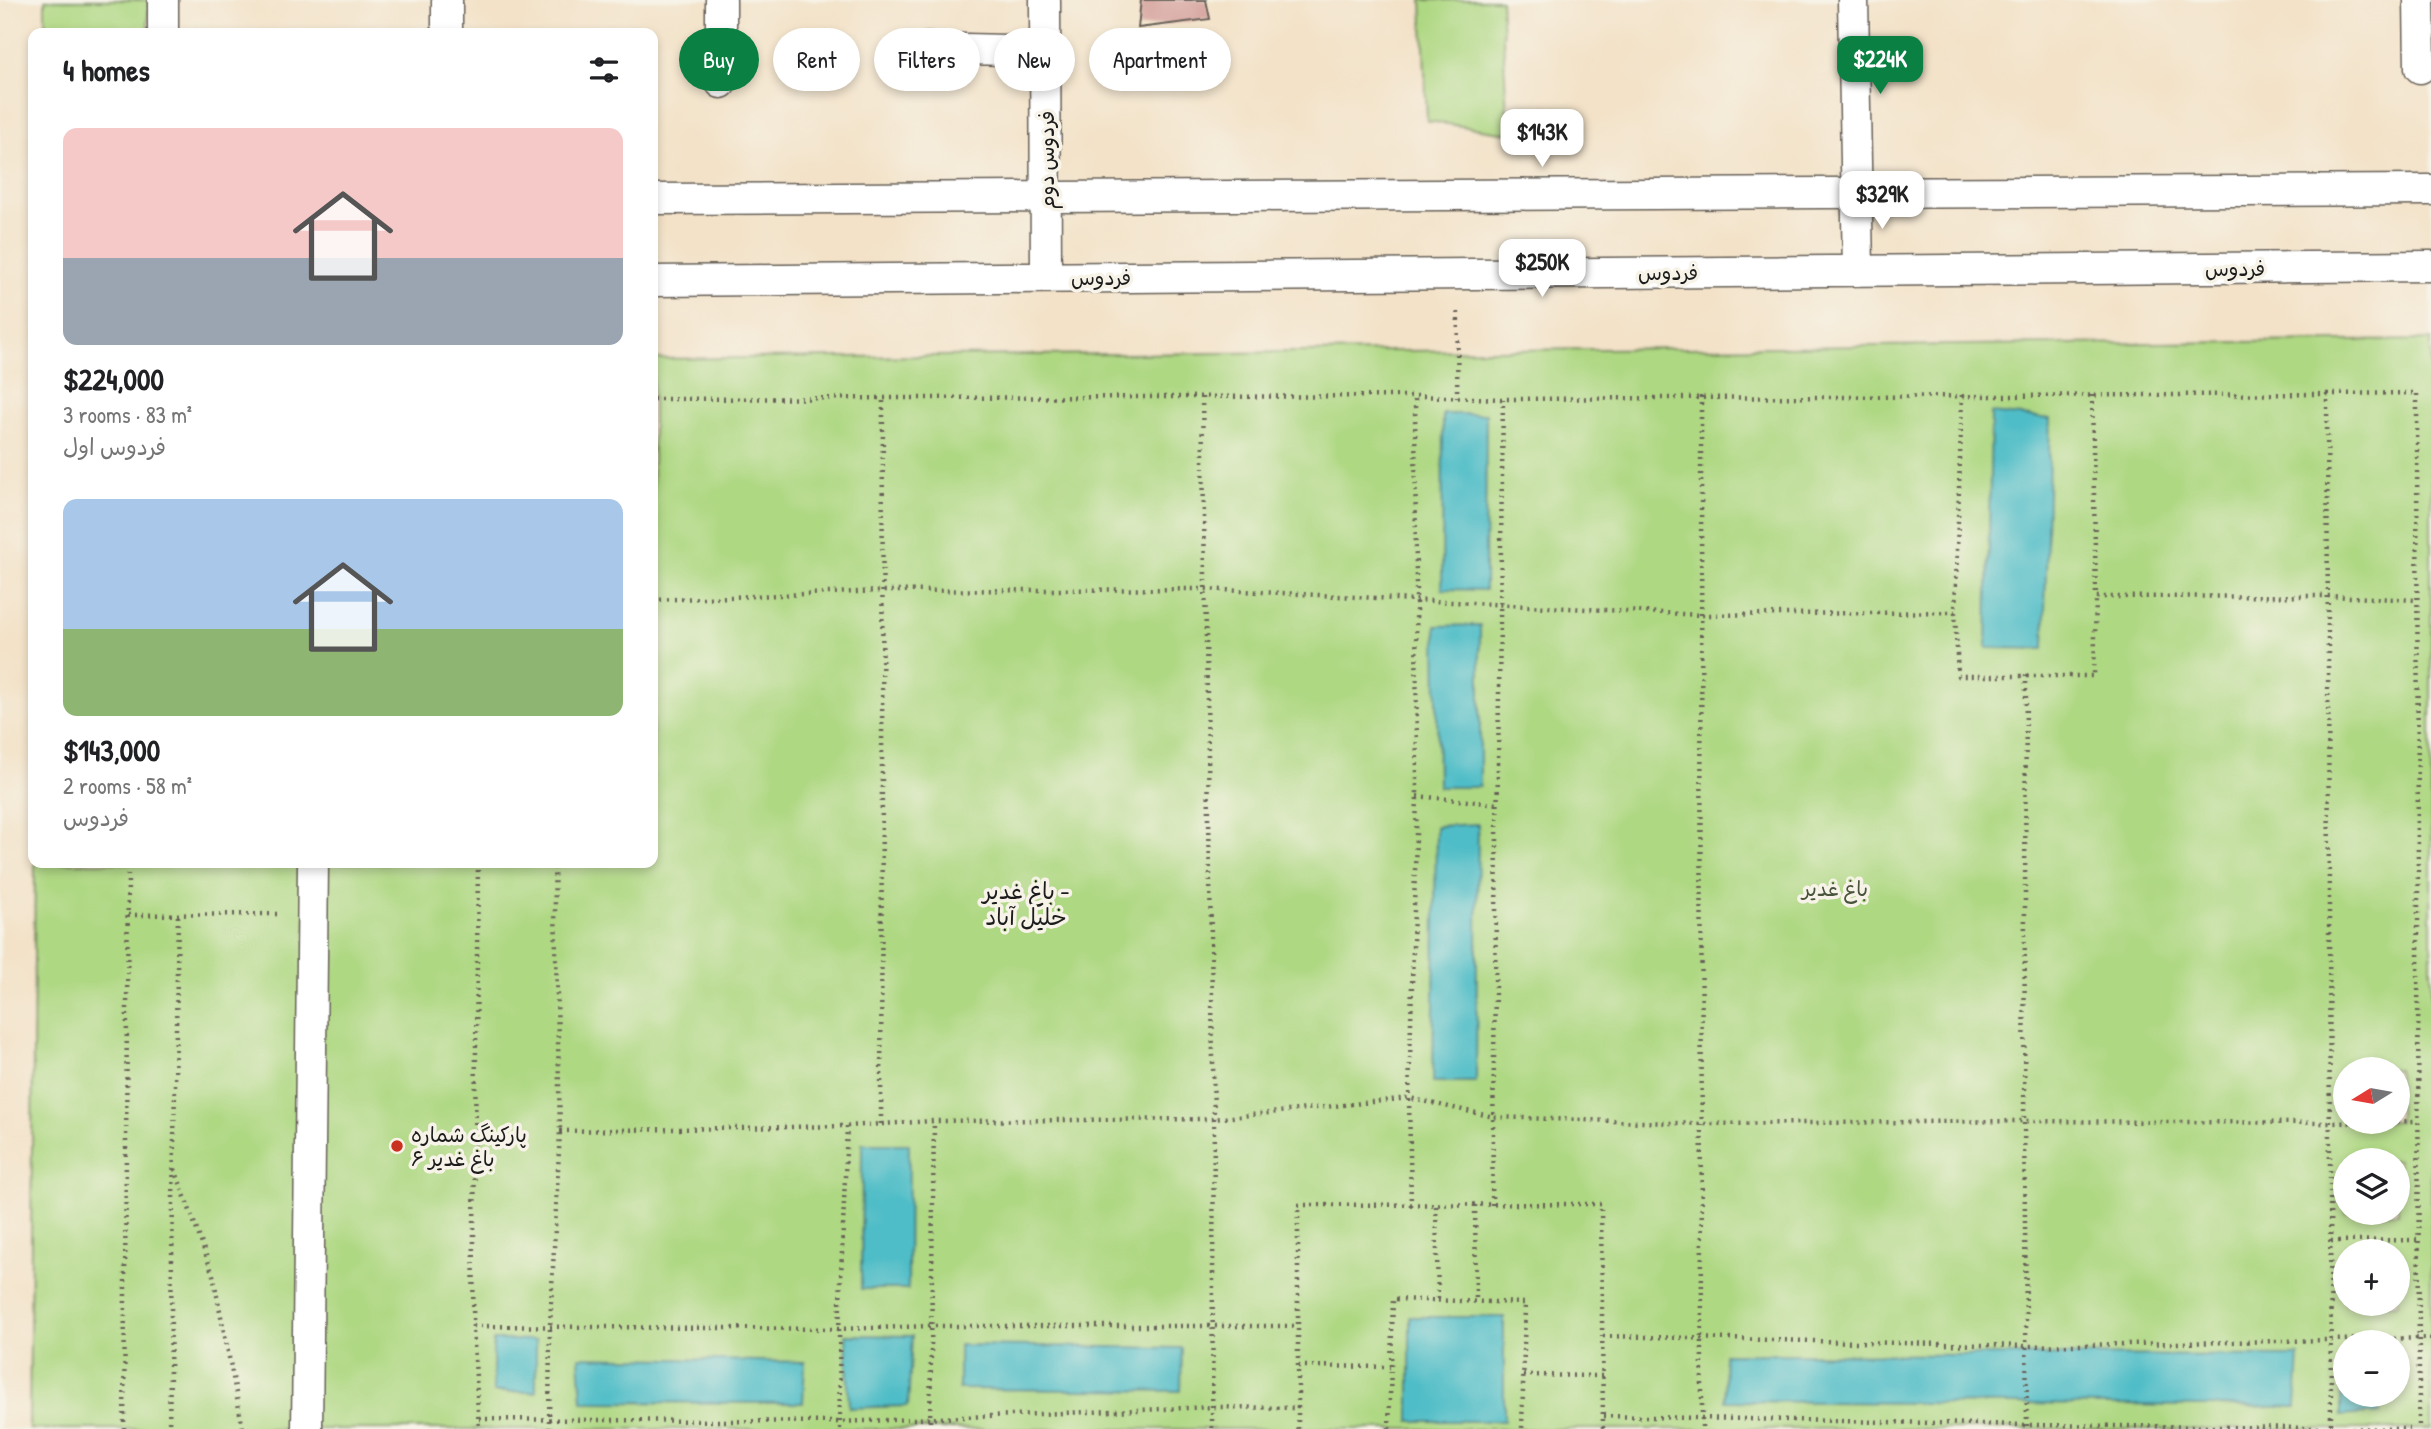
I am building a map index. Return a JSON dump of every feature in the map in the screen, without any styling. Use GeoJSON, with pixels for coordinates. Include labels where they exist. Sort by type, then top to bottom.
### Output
{"type":"FeatureCollection","features":[{"type":"Feature","properties":{"kind":"street"},"geometry":{"type":"LineString","coordinates":[[163,0],[163,28]]}},
{"type":"Feature","properties":{"kind":"street"},"geometry":{"type":"LineString","coordinates":[[447,0],[447,28]]}},
{"type":"Feature","properties":{"kind":"street"},"geometry":{"type":"LineString","coordinates":[[721,0],[721,28]]}},
{"type":"Feature","properties":{"kind":"street","name":"فردوس دوم"},"geometry":{"type":"LineString","coordinates":[[1045,0],[1046,28]]}},
{"type":"Feature","properties":{"kind":"street"},"geometry":{"type":"LineString","coordinates":[[1853,0],[1858,271]]}},
{"type":"Feature","properties":{"kind":"street"},"geometry":{"type":"LineString","coordinates":[[2419,0],[2420,68]]}},
{"type":"Feature","properties":{"kind":"street","name":"فردوس دوم"},"geometry":{"type":"LineString","coordinates":[[1046,91],[1046,277]]}},
{"type":"Feature","properties":{"kind":"street"},"geometry":{"type":"LineString","coordinates":[[658,198],[2431,190]]}},
{"type":"Feature","properties":{"kind":"street","name":"فردوس"},"geometry":{"type":"LineString","coordinates":[[658,281],[2431,266]]}},
{"type":"Feature","properties":{"kind":"street"},"geometry":{"type":"LineString","coordinates":[[307,1429],[313,868]]}},
{"type":"Feature","properties":{"kind":"path"},"geometry":{"type":"LineString","coordinates":[[1457,398],[1459,274]]}},
{"type":"Feature","properties":{"kind":"path"},"geometry":{"type":"LineString","coordinates":[[658,399],[1415,396],[1503,399],[2417,393],[2419,1429]]}},
{"type":"Feature","properties":{"kind":"path"},"geometry":{"type":"LineString","coordinates":[[2327,394],[2331,1428]]}},
{"type":"Feature","properties":{"kind":"path"},"geometry":{"type":"LineString","coordinates":[[1962,395],[1955,612],[1958,676],[2094,676],[2096,597],[2092,395]]}},
{"type":"Feature","properties":{"kind":"path"},"geometry":{"type":"LineString","coordinates":[[1411,1206],[1409,1098],[1417,796],[1415,396]]}},
{"type":"Feature","properties":{"kind":"path"},"geometry":{"type":"LineString","coordinates":[[1701,396],[1702,1429]]}},
{"type":"Feature","properties":{"kind":"path"},"geometry":{"type":"LineString","coordinates":[[1202,397],[1214,1119],[1212,1429]]}},
{"type":"Feature","properties":{"kind":"path"},"geometry":{"type":"LineString","coordinates":[[881,1124],[883,398]]}},
{"type":"Feature","properties":{"kind":"path"},"geometry":{"type":"LineString","coordinates":[[1492,1205],[1503,399]]}},
{"type":"Feature","properties":{"kind":"path"},"geometry":{"type":"LineString","coordinates":[[658,600],[881,591],[1204,589],[1701,615],[1955,612]]}},
{"type":"Feature","properties":{"kind":"path"},"geometry":{"type":"LineString","coordinates":[[2096,597],[2328,596],[2418,600]]}},
{"type":"Feature","properties":{"kind":"path"},"geometry":{"type":"LineString","coordinates":[[2026,675],[2026,1427]]}},
{"type":"Feature","properties":{"kind":"path"},"geometry":{"type":"LineString","coordinates":[[1417,796],[1497,804]]}},
{"type":"Feature","properties":{"kind":"path"},"geometry":{"type":"LineString","coordinates":[[124,1429],[128,868]]}},
{"type":"Feature","properties":{"kind":"path"},"geometry":{"type":"LineString","coordinates":[[478,868],[474,1326],[479,1429]]}},
{"type":"Feature","properties":{"kind":"path"},"geometry":{"type":"LineString","coordinates":[[550,1429],[550,1326],[560,1131],[554,868]]}},
{"type":"Feature","properties":{"kind":"path"},"geometry":{"type":"LineString","coordinates":[[169,1429],[178,914]]}},
{"type":"Feature","properties":{"kind":"path"},"geometry":{"type":"LineString","coordinates":[[128,915],[312,914]]}},
{"type":"Feature","properties":{"kind":"path"},"geometry":{"type":"LineString","coordinates":[[560,1131],[847,1126],[934,1121],[1214,1119],[1409,1098],[1493,1117],[1703,1125],[2024,1121],[2418,1121]]}},
{"type":"Feature","properties":{"kind":"path"},"geometry":{"type":"LineString","coordinates":[[930,1429],[934,1121]]}},
{"type":"Feature","properties":{"kind":"path"},"geometry":{"type":"LineString","coordinates":[[840,1429],[839,1329],[847,1126]]}},
{"type":"Feature","properties":{"kind":"path"},"geometry":{"type":"LineString","coordinates":[[173,1165],[213,1275],[243,1429]]}},
{"type":"Feature","properties":{"kind":"path"},"geometry":{"type":"LineString","coordinates":[[1298,1429],[1298,1205],[1601,1205],[1603,1429]]}},
{"type":"Feature","properties":{"kind":"path"},"geometry":{"type":"LineString","coordinates":[[1475,1205],[1476,1301]]}},
{"type":"Feature","properties":{"kind":"path"},"geometry":{"type":"LineString","coordinates":[[1436,1206],[1438,1300]]}},
{"type":"Feature","properties":{"kind":"path"},"geometry":{"type":"LineString","coordinates":[[2331,1241],[2419,1240]]}},
{"type":"Feature","properties":{"kind":"path"},"geometry":{"type":"LineString","coordinates":[[1389,1429],[1394,1298],[1525,1303],[1522,1429]]}},
{"type":"Feature","properties":{"kind":"path"},"geometry":{"type":"LineString","coordinates":[[474,1326],[839,1329],[931,1326],[1298,1326]]}},
{"type":"Feature","properties":{"kind":"path"},"geometry":{"type":"LineString","coordinates":[[1603,1336],[2026,1346],[2431,1338]]}},
{"type":"Feature","properties":{"kind":"path"},"geometry":{"type":"LineString","coordinates":[[1298,1366],[1391,1367]]}},
{"type":"Feature","properties":{"kind":"path"},"geometry":{"type":"LineString","coordinates":[[1523,1375],[1603,1376]]}},
{"type":"Feature","properties":{"kind":"path"},"geometry":{"type":"LineString","coordinates":[[479,1419],[840,1422],[1212,1407],[1298,1408]]}},
{"type":"Feature","properties":{"kind":"path"},"geometry":{"type":"LineString","coordinates":[[1603,1416],[2026,1427],[2409,1429]]}},
{"type":"Feature","properties":{"kind":"green space"},"geometry":{"type":"Polygon","coordinates":[[[45,0],[148,0],[148,28],[45,28],[45,0]]]}},
{"type":"Feature","properties":{"kind":"green space"},"geometry":{"type":"Polygon","coordinates":[[[1422,0],[1501,0],[1508,133],[1427,121],[1422,0]]]}},
{"type":"Feature","properties":{"kind":"green space","name":"باغ غدیر"},"geometry":{"type":"Polygon","coordinates":[[[2431,340],[2431,1429],[307,1429],[313,868],[658,868],[658,359],[2431,340]]]}},
{"type":"Feature","properties":{"kind":"green space"},"geometry":{"type":"Polygon","coordinates":[[[35,868],[307,868],[300,1429],[29,1429],[35,868]]]}},
{"type":"Feature","properties":{"kind":"water"},"geometry":{"type":"Polygon","coordinates":[[[1991,413],[2050,419],[2044,649],[1987,648],[1991,413]]]}},
{"type":"Feature","properties":{"kind":"water"},"geometry":{"type":"Polygon","coordinates":[[[1443,414],[1486,414],[1485,590],[1442,589],[1443,414]]]}},
{"type":"Feature","properties":{"kind":"water"},"geometry":{"type":"Polygon","coordinates":[[[1480,625],[1480,787],[1438,787],[1436,626],[1480,625]]]}},
{"type":"Feature","properties":{"kind":"water"},"geometry":{"type":"Polygon","coordinates":[[[1478,824],[1476,1082],[1433,1082],[1436,826],[1478,824]]]}},
{"type":"Feature","properties":{"kind":"water"},"geometry":{"type":"Polygon","coordinates":[[[862,1144],[909,1144],[908,1289],[861,1289],[862,1144]]]}},
{"type":"Feature","properties":{"kind":"water"},"geometry":{"type":"Polygon","coordinates":[[[1410,1317],[1504,1317],[1504,1421],[1410,1421],[1410,1317]]]}},
{"type":"Feature","properties":{"kind":"water"},"geometry":{"type":"Polygon","coordinates":[[[846,1335],[912,1336],[908,1406],[849,1408],[846,1335]]]}},
{"type":"Feature","properties":{"kind":"water"},"geometry":{"type":"Polygon","coordinates":[[[493,1340],[536,1340],[536,1392],[493,1392],[493,1340]]]}},
{"type":"Feature","properties":{"kind":"water"},"geometry":{"type":"Polygon","coordinates":[[[959,1345],[1182,1348],[1181,1391],[959,1389],[959,1345]]]}},
{"type":"Feature","properties":{"kind":"water"},"geometry":{"type":"Polygon","coordinates":[[[1724,1354],[2299,1356],[2296,1407],[1725,1401],[1724,1354]]]}},
{"type":"Feature","properties":{"kind":"water"},"geometry":{"type":"Polygon","coordinates":[[[579,1357],[805,1362],[803,1403],[582,1402],[579,1357]]]}},
{"type":"Feature","properties":{"kind":"water"},"geometry":{"type":"Polygon","coordinates":[[[2341,1407],[2380,1407],[2380,1413],[2341,1416],[2341,1407]]]}},
{"type":"Feature","properties":{"kind":"building"},"geometry":{"type":"Polygon","coordinates":[[[1141,0],[1206,0],[1210,19],[1138,28],[1141,0]]]}},
{"type":"Feature","properties":{"kind":"place","name":"پارکینگ شماره ۶ باغ غدیر"},"geometry":{"type":"Point","coordinates":[397,1146]}},
{"type":"Feature","properties":{"kind":"district","name":"باغ غدیر - خلیل آباد"},"geometry":{"type":"Point","coordinates":[1026,903]}}]}
